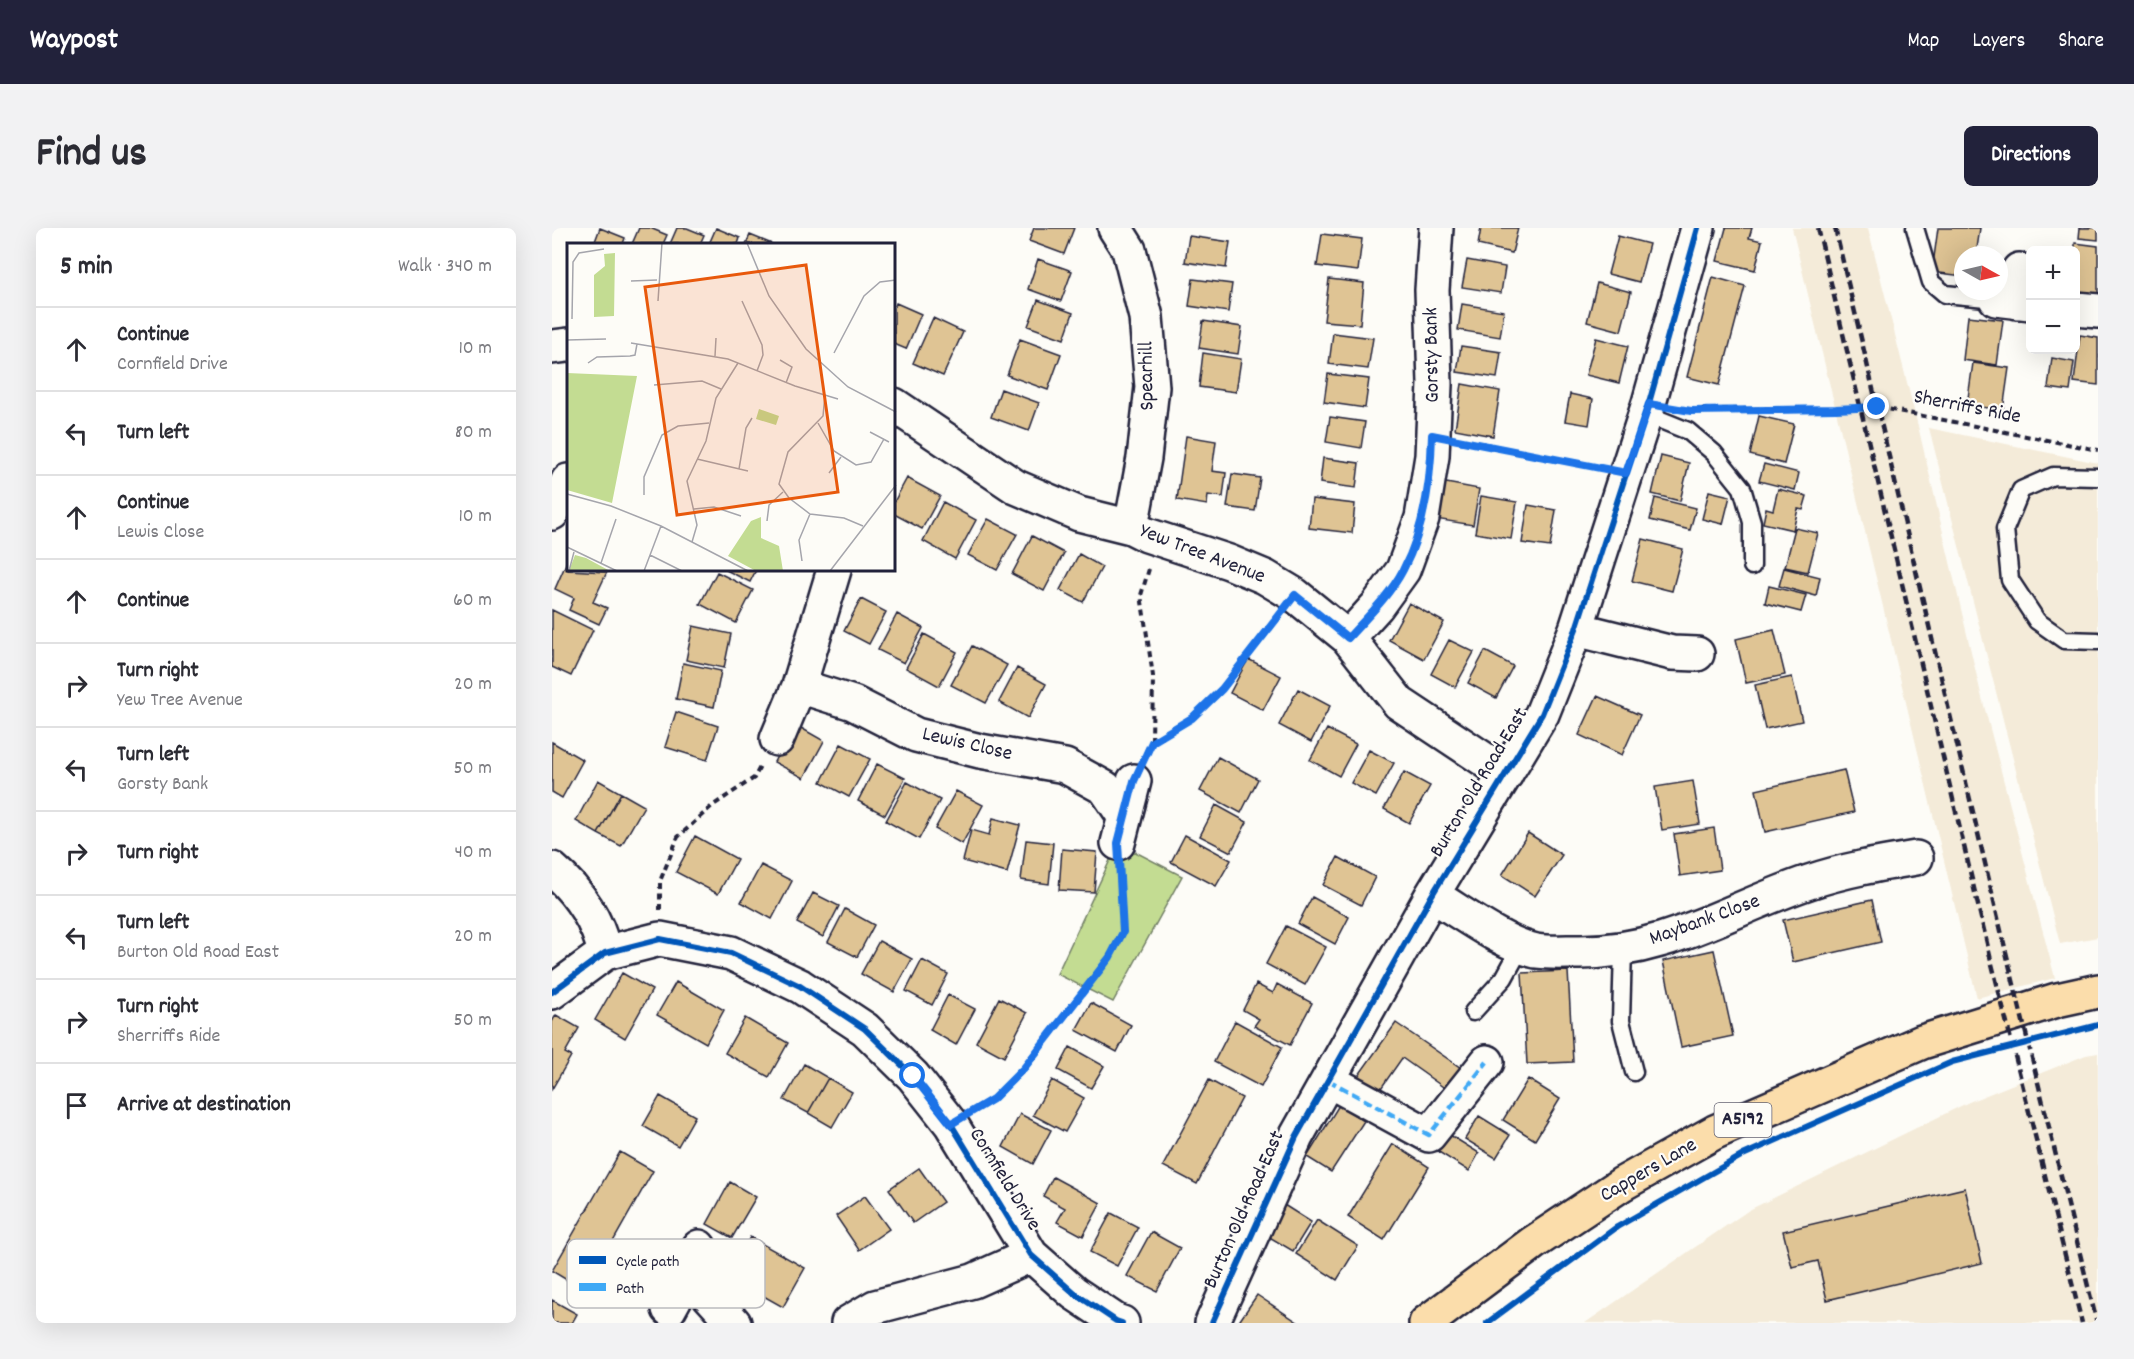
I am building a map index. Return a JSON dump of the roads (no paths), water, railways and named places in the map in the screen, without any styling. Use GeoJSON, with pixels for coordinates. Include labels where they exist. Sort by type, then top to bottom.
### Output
{"type":"FeatureCollection","features":[{"type":"Feature","properties":{"kind":"highway","name":"Cappers Lane"},"geometry":{"type":"LineString","coordinates":[[1426,1323],[1533,1243],[1622,1184],[1715,1132],[1922,1042],[2057,1000],[2098,991]]}},
{"type":"Feature","properties":{"kind":"street","name":"Spearhill"},"geometry":{"type":"LineString","coordinates":[[1115,228],[1129,250],[1146,317],[1152,387],[1139,532]]}},
{"type":"Feature","properties":{"kind":"street","name":"Gorsty Bank"},"geometry":{"type":"LineString","coordinates":[[1348,638],[1377,606],[1403,570],[1422,518],[1432,456],[1435,384],[1432,290],[1436,228]]}},
{"type":"Feature","properties":{"kind":"street","name":"Burton Old Road East"},"geometry":{"type":"LineString","coordinates":[[1212,1323],[1296,1137],[1432,895],[1542,714],[1576,629],[1647,409],[1698,228]]}},
{"type":"Feature","properties":{"kind":"street"},"geometry":{"type":"LineString","coordinates":[[2080,309],[2098,311]]}},
{"type":"Feature","properties":{"kind":"street"},"geometry":{"type":"LineString","coordinates":[[552,347],[567,345]]}},
{"type":"Feature","properties":{"kind":"street","name":"Yew Tree Avenue"},"geometry":{"type":"LineString","coordinates":[[897,416],[1016,487],[1079,514],[1229,562],[1265,577],[1295,595],[1348,638],[1399,703],[1506,774]]}},
{"type":"Feature","properties":{"kind":"street"},"geometry":{"type":"LineString","coordinates":[[552,513],[567,483]]}},
{"type":"Feature","properties":{"kind":"street"},"geometry":{"type":"LineString","coordinates":[[777,739],[799,686],[833,572]]}},
{"type":"Feature","properties":{"kind":"street"},"geometry":{"type":"LineString","coordinates":[[1576,629],[1682,643]]}},
{"type":"Feature","properties":{"kind":"street","name":"Lewis Close"},"geometry":{"type":"LineString","coordinates":[[799,686],[853,702],[916,735],[980,751],[1065,766],[1105,788],[1121,829],[1134,781]]}},
{"type":"Feature","properties":{"kind":"street","name":"Maybank Close"},"geometry":{"type":"LineString","coordinates":[[1432,895],[1508,940],[1535,951],[1606,953],[1655,942],[1697,929],[1808,882],[1850,870],[1922,855]]}},
{"type":"Feature","properties":{"kind":"street"},"geometry":{"type":"LineString","coordinates":[[552,869],[568,883],[594,919],[605,953]]}},
{"type":"Feature","properties":{"kind":"street","name":"Cornfield Drive"},"geometry":{"type":"LineString","coordinates":[[552,992],[605,953],[660,939],[731,953],[809,992],[866,1029],[913,1076],[951,1124],[1031,1255],[1074,1293],[1122,1323]]}},
{"type":"Feature","properties":{"kind":"street"},"geometry":{"type":"LineString","coordinates":[[1328,1080],[1429,1135],[1487,1062]]}},
{"type":"Feature","properties":{"kind":"street"},"geometry":{"type":"LineString","coordinates":[[848,1323],[875,1307],[973,1281],[1031,1255]]}},
{"type":"Feature","properties":{"kind":"street"},"geometry":{"type":"LineString","coordinates":[[720,1308],[734,1323]]}},
{"type":"Feature","properties":{"kind":"lane"},"geometry":{"type":"LineString","coordinates":[[1915,228],[1931,282],[1945,294],[2016,294]]}},
{"type":"Feature","properties":{"kind":"lane"},"geometry":{"type":"LineString","coordinates":[[1647,409],[1688,431],[1714,453],[1742,488],[1752,522],[1752,566]]}},
{"type":"Feature","properties":{"kind":"lane"},"geometry":{"type":"LineString","coordinates":[[2098,477],[2053,476],[2021,490],[2006,530],[2010,580],[2037,621],[2064,640],[2098,641]]}},
{"type":"Feature","properties":{"kind":"lane"},"geometry":{"type":"LineString","coordinates":[[1473,1012],[1504,978],[1522,945]]}},
{"type":"Feature","properties":{"kind":"lane"},"geometry":{"type":"LineString","coordinates":[[1623,949],[1621,1021],[1634,1072]]}},
{"type":"Feature","properties":{"kind":"railway"},"geometry":{"type":"LineString","coordinates":[[1818,228],[1990,956],[2082,1323]]}},
{"type":"Feature","properties":{"kind":"railway"},"geometry":{"type":"LineString","coordinates":[[1835,228],[2006,952],[2097,1323]]}}]}
